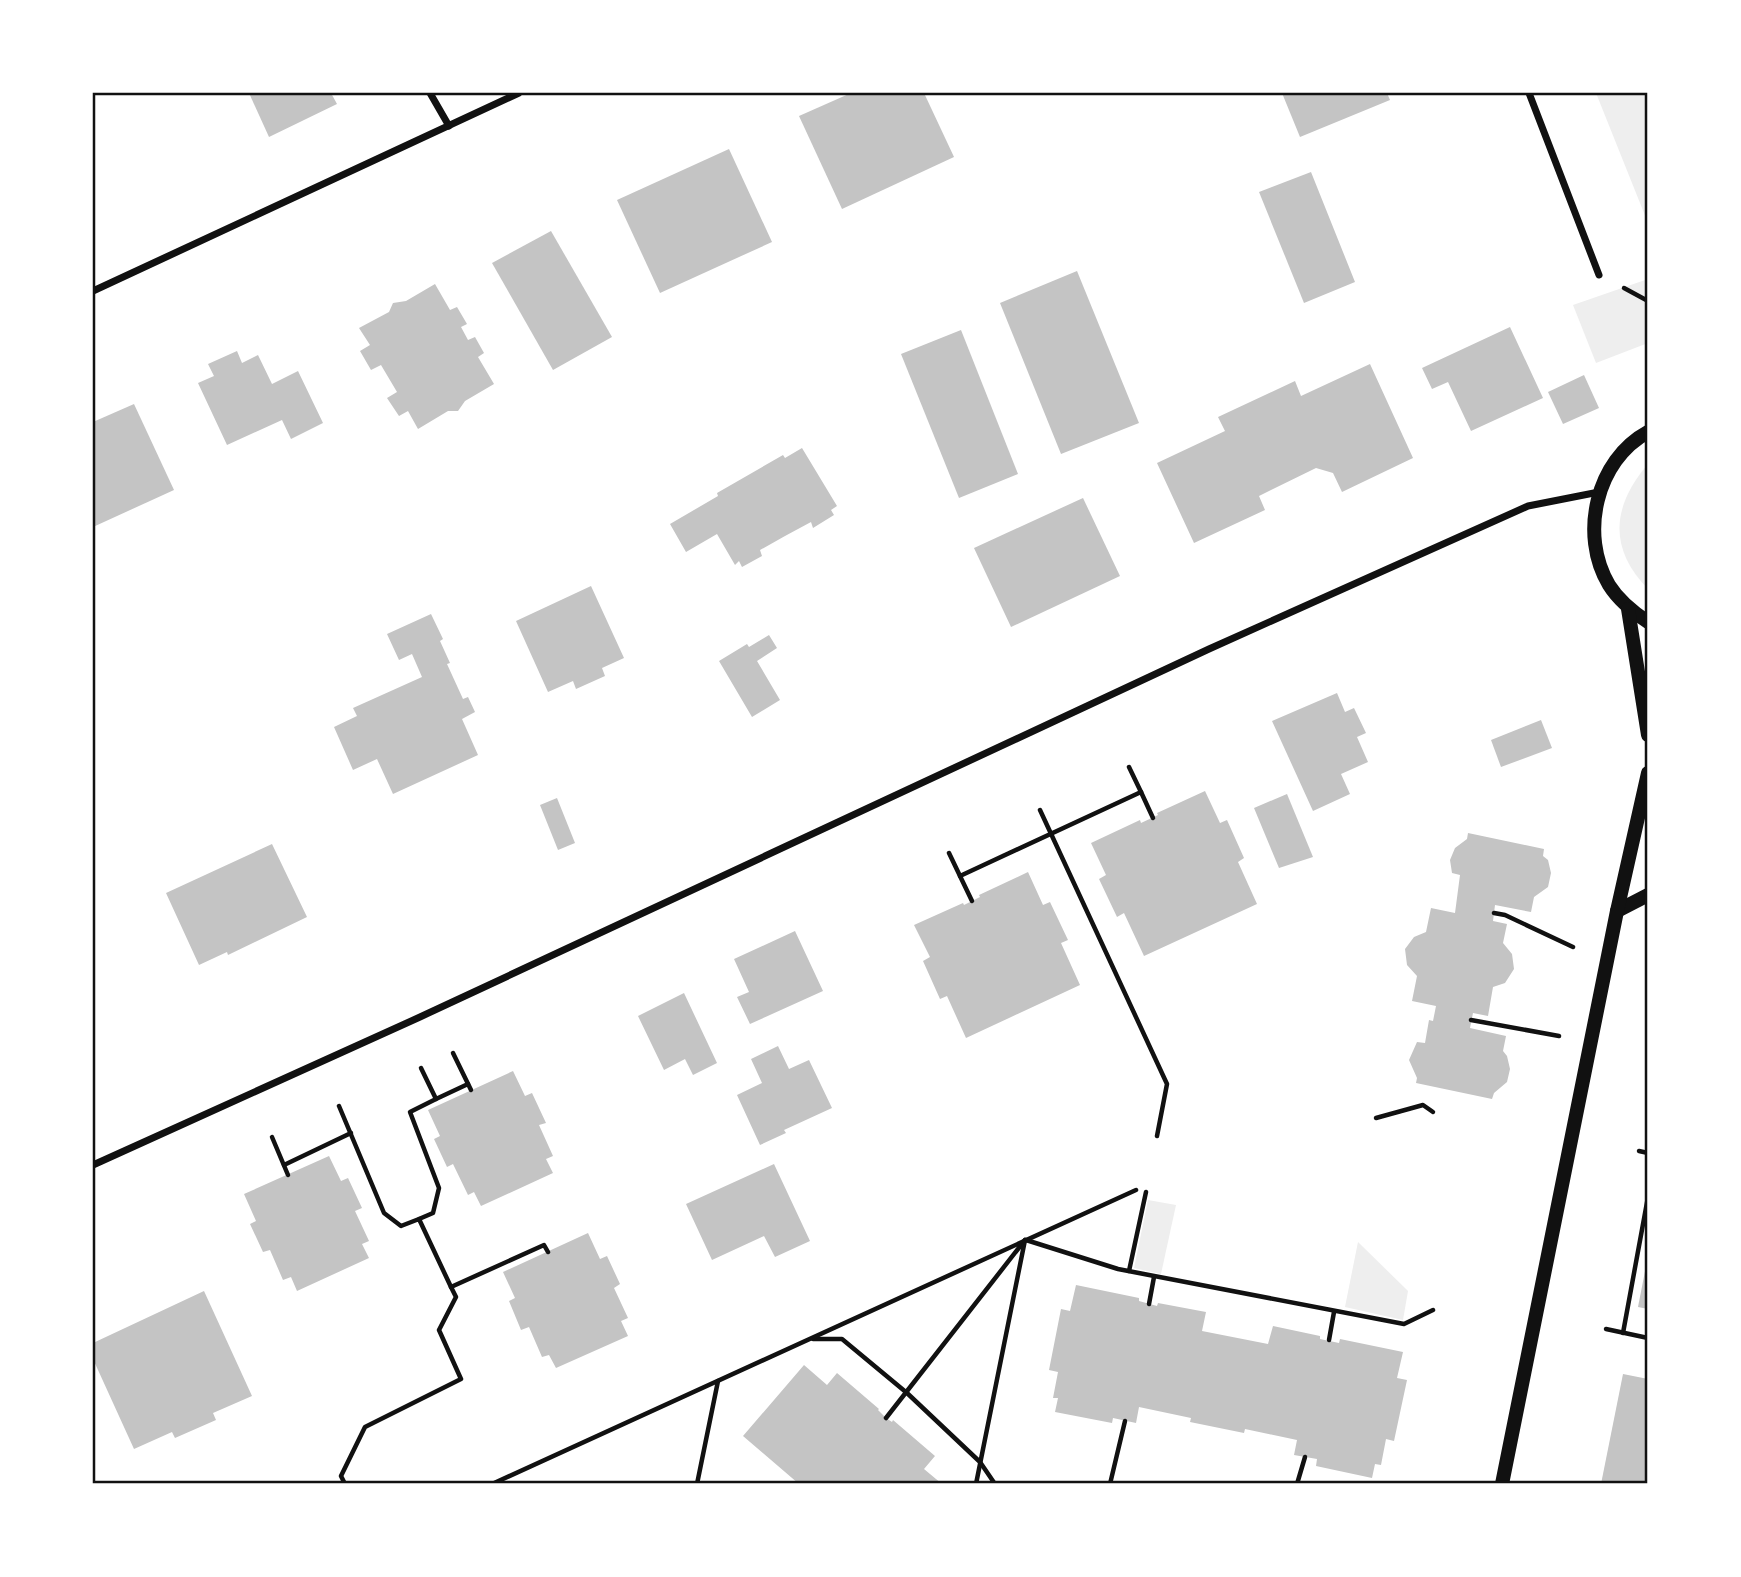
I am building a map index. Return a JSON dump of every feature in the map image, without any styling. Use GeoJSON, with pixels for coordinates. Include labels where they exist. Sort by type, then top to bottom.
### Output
{"type":"FeatureCollection","features":[{"type":"Feature","properties":{"kind":"main road"},"geometry":{"type":"LineString","coordinates":[[1648,432],[1639,437],[1615,462],[1599,492],[1593,523],[1596,555],[1609,585],[1628,609],[1648,622]]}},
{"type":"Feature","properties":{"kind":"main road"},"geometry":{"type":"LineString","coordinates":[[1628,609],[1648,735]]}},
{"type":"Feature","properties":{"kind":"main road"},"geometry":{"type":"LineString","coordinates":[[1502,1484],[1617,911],[1648,773]]}},
{"type":"Feature","properties":{"kind":"main road"},"geometry":{"type":"LineString","coordinates":[[1617,911],[1648,895]]}},
{"type":"Feature","properties":{"kind":"street"},"geometry":{"type":"LineString","coordinates":[[430,93],[449,126]]}},
{"type":"Feature","properties":{"kind":"street"},"geometry":{"type":"LineString","coordinates":[[93,291],[519,93]]}},
{"type":"Feature","properties":{"kind":"street"},"geometry":{"type":"LineString","coordinates":[[1529,93],[1599,275]]}},
{"type":"Feature","properties":{"kind":"street"},"geometry":{"type":"LineString","coordinates":[[93,1165],[420,1017],[1209,649],[1528,506],[1599,492]]}},
{"type":"Feature","properties":{"kind":"path"},"geometry":{"type":"LineString","coordinates":[[1129,767],[1153,818]]}},
{"type":"Feature","properties":{"kind":"path"},"geometry":{"type":"LineString","coordinates":[[960,876],[1141,792]]}},
{"type":"Feature","properties":{"kind":"path"},"geometry":{"type":"LineString","coordinates":[[1040,810],[1167,1084],[1157,1136]]}},
{"type":"Feature","properties":{"kind":"path"},"geometry":{"type":"LineString","coordinates":[[949,853],[972,901]]}},
{"type":"Feature","properties":{"kind":"path"},"geometry":{"type":"LineString","coordinates":[[1494,913],[1505,915],[1573,947],[1609,950]]}},
{"type":"Feature","properties":{"kind":"path"},"geometry":{"type":"LineString","coordinates":[[1471,1020],[1556,1035],[1590,1045]]}},
{"type":"Feature","properties":{"kind":"path"},"geometry":{"type":"LineString","coordinates":[[339,1106],[384,1213],[401,1226],[433,1213],[439,1188],[410,1112],[470,1087],[453,1053]]}},
{"type":"Feature","properties":{"kind":"path"},"geometry":{"type":"LineString","coordinates":[[421,1068],[436,1099]]}},
{"type":"Feature","properties":{"kind":"path"},"geometry":{"type":"LineString","coordinates":[[1376,1118],[1423,1105],[1433,1112]]}},
{"type":"Feature","properties":{"kind":"path"},"geometry":{"type":"LineString","coordinates":[[284,1165],[351,1133]]}},
{"type":"Feature","properties":{"kind":"path"},"geometry":{"type":"LineString","coordinates":[[272,1137],[288,1175]]}},
{"type":"Feature","properties":{"kind":"path"},"geometry":{"type":"LineString","coordinates":[[1639,1151],[1648,1153]]}},
{"type":"Feature","properties":{"kind":"path"},"geometry":{"type":"LineString","coordinates":[[492,1484],[1136,1190]]}},
{"type":"Feature","properties":{"kind":"path"},"geometry":{"type":"LineString","coordinates":[[1129,1271],[1146,1192]]}},
{"type":"Feature","properties":{"kind":"path"},"geometry":{"type":"LineString","coordinates":[[1623,1333],[1648,1197]]}},
{"type":"Feature","properties":{"kind":"path"},"geometry":{"type":"LineString","coordinates":[[345,1484],[341,1476],[365,1427],[461,1379],[439,1330],[456,1297],[419,1219]]}},
{"type":"Feature","properties":{"kind":"path"},"geometry":{"type":"LineString","coordinates":[[1025,1240],[1154,1277],[1334,1312],[1404,1324],[1433,1310]]}},
{"type":"Feature","properties":{"kind":"path"},"geometry":{"type":"LineString","coordinates":[[886,1418],[1025,1240]]}},
{"type":"Feature","properties":{"kind":"path"},"geometry":{"type":"LineString","coordinates":[[976,1484],[1025,1240]]}},
{"type":"Feature","properties":{"kind":"path"},"geometry":{"type":"LineString","coordinates":[[451,1287],[544,1245],[548,1252]]}},
{"type":"Feature","properties":{"kind":"path"},"geometry":{"type":"LineString","coordinates":[[1149,1304],[1154,1277]]}},
{"type":"Feature","properties":{"kind":"path"},"geometry":{"type":"LineString","coordinates":[[1329,1340],[1334,1312]]}},
{"type":"Feature","properties":{"kind":"path"},"geometry":{"type":"LineString","coordinates":[[1606,1329],[1648,1338]]}},
{"type":"Feature","properties":{"kind":"path"},"geometry":{"type":"LineString","coordinates":[[809,1339],[842,1339],[907,1393],[980,1462],[995,1484]]}},
{"type":"Feature","properties":{"kind":"path"},"geometry":{"type":"LineString","coordinates":[[697,1484],[718,1380]]}},
{"type":"Feature","properties":{"kind":"path"},"geometry":{"type":"LineString","coordinates":[[1110,1484],[1125,1421]]}},
{"type":"Feature","properties":{"kind":"path"},"geometry":{"type":"LineString","coordinates":[[1297,1484],[1305,1457]]}},
{"type":"Feature","properties":{"kind":"path"},"geometry":{"type":"LineString","coordinates":[[505,1478],[508,1484]]}},
{"type":"Feature","properties":{"kind":"shaded area"},"geometry":{"type":"Polygon","coordinates":[[[1596,93],[1648,93],[1648,223],[1596,93]]]}},
{"type":"Feature","properties":{"kind":"shaded area"},"geometry":{"type":"Polygon","coordinates":[[[1648,279],[1648,343],[1596,363],[1573,305],[1648,279]]]}},
{"type":"Feature","properties":{"kind":"shaded area"},"geometry":{"type":"Polygon","coordinates":[[[1648,464],[1648,589],[1626,558],[1620,527],[1627,495],[1648,464]]]}},
{"type":"Feature","properties":{"kind":"shaded area"},"geometry":{"type":"Polygon","coordinates":[[[1148,1200],[1176,1205],[1161,1274],[1134,1268],[1148,1200]]]}},
{"type":"Feature","properties":{"kind":"shaded area"},"geometry":{"type":"Polygon","coordinates":[[[1358,1242],[1408,1291],[1403,1320],[1345,1307],[1358,1242]]]}},
{"type":"Feature","properties":{"kind":"building"},"geometry":{"type":"Polygon","coordinates":[[[249,93],[331,93],[337,104],[269,137],[249,93]]]}},
{"type":"Feature","properties":{"kind":"building"},"geometry":{"type":"Polygon","coordinates":[[[851,93],[924,93],[954,157],[842,209],[799,116],[851,93]]]}},
{"type":"Feature","properties":{"kind":"building"},"geometry":{"type":"Polygon","coordinates":[[[1282,93],[1387,93],[1390,100],[1300,137],[1282,93]]]}},
{"type":"Feature","properties":{"kind":"building"},"geometry":{"type":"Polygon","coordinates":[[[729,149],[772,242],[660,293],[617,200],[729,149]]]}},
{"type":"Feature","properties":{"kind":"building"},"geometry":{"type":"Polygon","coordinates":[[[1311,172],[1355,282],[1304,303],[1259,192],[1311,172]]]}},
{"type":"Feature","properties":{"kind":"building"},"geometry":{"type":"Polygon","coordinates":[[[551,231],[612,337],[553,370],[492,263],[551,231]]]}},
{"type":"Feature","properties":{"kind":"building"},"geometry":{"type":"Polygon","coordinates":[[[1077,271],[1139,423],[1061,454],[1000,303],[1077,271]]]}},
{"type":"Feature","properties":{"kind":"building"},"geometry":{"type":"Polygon","coordinates":[[[435,284],[450,310],[457,307],[467,324],[461,327],[468,340],[475,337],[484,353],[478,357],[494,384],[465,401],[458,411],[448,411],[418,429],[408,411],[399,416],[387,398],[397,392],[381,365],[371,370],[360,351],[370,345],[359,328],[389,312],[393,303],[406,301],[435,284]]]}},
{"type":"Feature","properties":{"kind":"building"},"geometry":{"type":"Polygon","coordinates":[[[1510,327],[1543,398],[1471,431],[1448,382],[1432,389],[1422,368],[1510,327]]]}},
{"type":"Feature","properties":{"kind":"building"},"geometry":{"type":"Polygon","coordinates":[[[961,330],[1018,474],[959,498],[901,354],[961,330]]]}},
{"type":"Feature","properties":{"kind":"building"},"geometry":{"type":"Polygon","coordinates":[[[237,351],[242,363],[258,355],[272,384],[298,371],[323,423],[291,439],[282,420],[227,445],[198,383],[214,376],[208,364],[237,351]]]}},
{"type":"Feature","properties":{"kind":"building"},"geometry":{"type":"Polygon","coordinates":[[[1370,364],[1413,458],[1342,492],[1333,473],[1316,468],[1259,496],[1265,510],[1194,543],[1157,463],[1225,431],[1218,417],[1295,381],[1301,396],[1370,364]]]}},
{"type":"Feature","properties":{"kind":"building"},"geometry":{"type":"Polygon","coordinates":[[[1584,375],[1599,408],[1563,424],[1548,392],[1584,375]]]}},
{"type":"Feature","properties":{"kind":"building"},"geometry":{"type":"Polygon","coordinates":[[[134,404],[174,490],[93,527],[93,422],[134,404]]]}},
{"type":"Feature","properties":{"kind":"building"},"geometry":{"type":"Polygon","coordinates":[[[802,448],[837,506],[831,510],[834,515],[813,528],[811,522],[760,550],[762,556],[742,567],[739,561],[735,565],[717,534],[686,552],[670,524],[783,455],[785,458],[802,448]]]}},
{"type":"Feature","properties":{"kind":"building"},"geometry":{"type":"Polygon","coordinates":[[[1083,498],[1120,576],[1011,627],[974,548],[1083,498]]]}},
{"type":"Feature","properties":{"kind":"building"},"geometry":{"type":"Polygon","coordinates":[[[591,586],[624,658],[602,668],[605,676],[576,689],[573,681],[548,692],[516,621],[591,586]]]}},
{"type":"Feature","properties":{"kind":"building"},"geometry":{"type":"Polygon","coordinates":[[[431,614],[443,639],[440,641],[450,663],[447,664],[463,699],[468,697],[475,712],[462,719],[478,755],[393,794],[377,759],[353,770],[334,727],[357,716],[353,708],[422,677],[412,654],[399,660],[387,634],[431,614]]]}},
{"type":"Feature","properties":{"kind":"building"},"geometry":{"type":"Polygon","coordinates":[[[769,635],[777,648],[757,661],[780,700],[752,717],[719,661],[747,644],[749,647],[769,635]]]}},
{"type":"Feature","properties":{"kind":"building"},"geometry":{"type":"Polygon","coordinates":[[[1337,693],[1345,712],[1354,708],[1366,733],[1357,737],[1368,762],[1341,774],[1350,794],[1313,811],[1272,721],[1337,693]]]}},
{"type":"Feature","properties":{"kind":"building"},"geometry":{"type":"Polygon","coordinates":[[[1541,720],[1552,748],[1501,767],[1491,740],[1541,720]]]}},
{"type":"Feature","properties":{"kind":"building"},"geometry":{"type":"Polygon","coordinates":[[[1205,791],[1220,823],[1227,820],[1244,858],[1238,862],[1257,904],[1144,956],[1124,913],[1117,917],[1099,879],[1106,875],[1091,843],[1140,820],[1141,823],[1205,791]]]}},
{"type":"Feature","properties":{"kind":"building"},"geometry":{"type":"Polygon","coordinates":[[[1287,794],[1313,857],[1279,868],[1254,808],[1287,794]]]}},
{"type":"Feature","properties":{"kind":"building"},"geometry":{"type":"Polygon","coordinates":[[[557,798],[575,843],[558,850],[540,805],[557,798]]]}},
{"type":"Feature","properties":{"kind":"building"},"geometry":{"type":"Polygon","coordinates":[[[1468,833],[1544,849],[1543,856],[1548,860],[1551,873],[1548,887],[1534,897],[1531,912],[1495,905],[1493,921],[1507,924],[1503,943],[1512,954],[1514,969],[1505,983],[1493,987],[1488,1016],[1473,1013],[1470,1028],[1506,1036],[1503,1051],[1510,1069],[1507,1082],[1494,1093],[1492,1099],[1416,1083],[1417,1078],[1409,1060],[1417,1042],[1425,1043],[1429,1020],[1433,1021],[1436,1006],[1412,1001],[1417,976],[1407,965],[1405,949],[1414,937],[1426,932],[1431,908],[1455,913],[1460,875],[1452,873],[1450,860],[1455,848],[1467,839],[1468,833]]]}},
{"type":"Feature","properties":{"kind":"building"},"geometry":{"type":"Polygon","coordinates":[[[272,844],[307,917],[228,955],[227,952],[199,965],[166,893],[272,844]]]}},
{"type":"Feature","properties":{"kind":"building"},"geometry":{"type":"Polygon","coordinates":[[[1028,872],[1043,905],[1050,902],[1068,940],[1061,943],[1080,985],[966,1038],[947,996],[940,999],[923,961],[930,957],[914,925],[963,903],[964,905],[1028,872]]]}},
{"type":"Feature","properties":{"kind":"building"},"geometry":{"type":"Polygon","coordinates":[[[795,931],[823,991],[750,1024],[737,997],[749,992],[734,959],[795,931]]]}},
{"type":"Feature","properties":{"kind":"building"},"geometry":{"type":"Polygon","coordinates":[[[684,993],[717,1063],[693,1075],[685,1059],[664,1070],[638,1016],[684,993]]]}},
{"type":"Feature","properties":{"kind":"building"},"geometry":{"type":"Polygon","coordinates":[[[778,1046],[789,1069],[809,1060],[832,1108],[784,1130],[786,1133],[760,1145],[737,1095],[762,1083],[751,1059],[778,1046]]]}},
{"type":"Feature","properties":{"kind":"building"},"geometry":{"type":"Polygon","coordinates":[[[513,1071],[525,1096],[532,1093],[546,1123],[539,1125],[553,1156],[546,1159],[553,1173],[481,1206],[474,1192],[468,1195],[453,1164],[447,1167],[434,1139],[440,1136],[428,1110],[513,1071]]]}},
{"type":"Feature","properties":{"kind":"building"},"geometry":{"type":"Polygon","coordinates":[[[329,1156],[341,1181],[348,1178],[362,1208],[355,1211],[369,1241],[362,1244],[369,1258],[297,1291],[291,1277],[283,1280],[270,1250],[263,1252],[250,1224],[256,1221],[244,1194],[329,1156]]]}},
{"type":"Feature","properties":{"kind":"building"},"geometry":{"type":"Polygon","coordinates":[[[774,1164],[810,1241],[775,1257],[764,1236],[712,1260],[686,1204],[774,1164]]]}},
{"type":"Feature","properties":{"kind":"building"},"geometry":{"type":"Polygon","coordinates":[[[588,1233],[600,1259],[607,1256],[620,1284],[614,1288],[628,1318],[621,1321],[628,1336],[556,1368],[549,1355],[542,1357],[529,1327],[521,1330],[509,1301],[515,1298],[503,1272],[588,1233]]]}},
{"type":"Feature","properties":{"kind":"building"},"geometry":{"type":"Polygon","coordinates":[[[1648,1261],[1648,1309],[1638,1307],[1648,1261]]]}},
{"type":"Feature","properties":{"kind":"building"},"geometry":{"type":"Polygon","coordinates":[[[1076,1285],[1139,1298],[1139,1301],[1157,1306],[1158,1303],[1206,1312],[1202,1331],[1268,1344],[1273,1326],[1339,1343],[1340,1339],[1403,1352],[1397,1378],[1407,1380],[1394,1441],[1386,1439],[1381,1465],[1375,1464],[1372,1478],[1316,1466],[1317,1459],[1294,1455],[1297,1440],[1245,1429],[1244,1433],[1190,1422],[1191,1418],[1139,1407],[1136,1423],[1113,1418],[1112,1423],[1055,1412],[1058,1398],[1053,1398],[1058,1372],[1049,1370],[1061,1309],[1070,1311],[1076,1285]]]}},
{"type":"Feature","properties":{"kind":"building"},"geometry":{"type":"Polygon","coordinates":[[[204,1291],[252,1396],[213,1413],[216,1420],[175,1438],[172,1432],[134,1449],[93,1359],[93,1343],[204,1291]]]}},
{"type":"Feature","properties":{"kind":"building"},"geometry":{"type":"Polygon","coordinates":[[[804,1365],[827,1385],[837,1373],[886,1418],[892,1422],[893,1420],[935,1456],[924,1469],[942,1484],[799,1484],[743,1436],[804,1365]]]}},
{"type":"Feature","properties":{"kind":"building"},"geometry":{"type":"Polygon","coordinates":[[[1623,1374],[1648,1379],[1648,1484],[1601,1484],[1623,1374]]]}}]}
